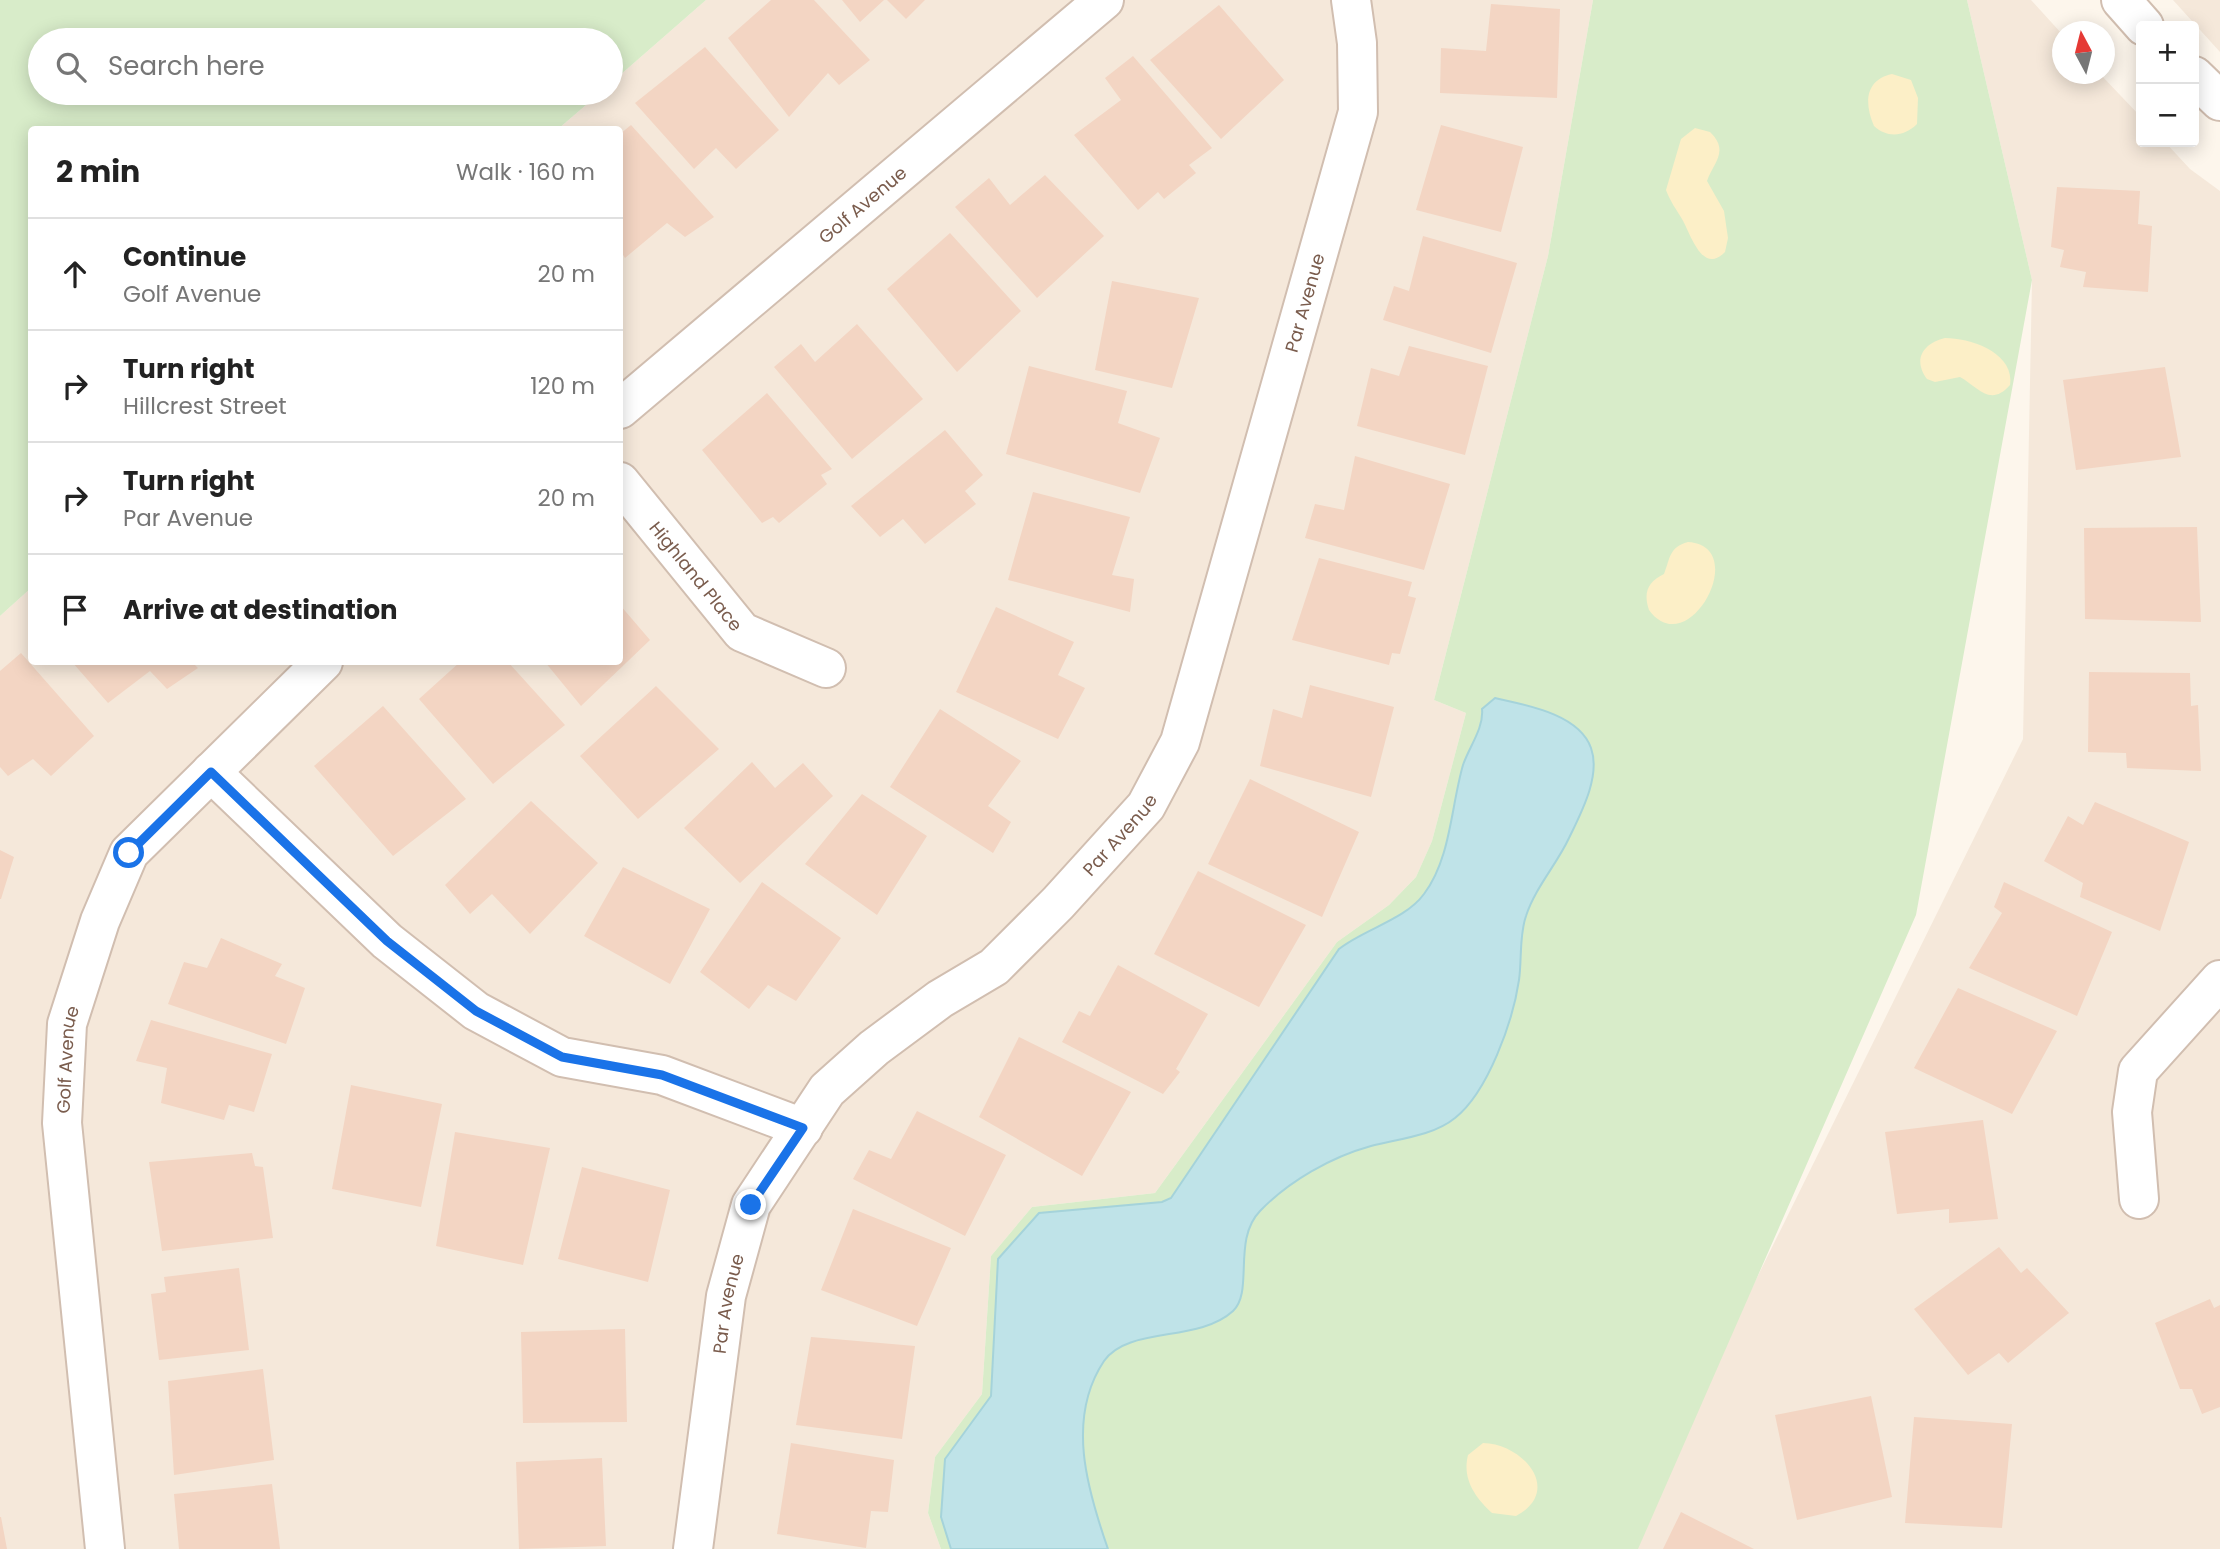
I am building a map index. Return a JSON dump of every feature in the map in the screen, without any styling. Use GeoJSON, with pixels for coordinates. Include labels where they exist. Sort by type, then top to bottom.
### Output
{"type":"FeatureCollection","features":[{"type":"Feature","properties":{"kind":"street","name":"Golf Avenue"},"geometry":{"type":"LineString","coordinates":[[623,406],[1104,0]]}},
{"type":"Feature","properties":{"kind":"street","name":"Par Avenue"},"geometry":{"type":"LineString","coordinates":[[693,1549],[726,1296],[751,1205],[827,1090],[940,999],[993,967],[1058,903],[1146,806],[1180,742],[1358,112],[1357,43],[1351,0]]}},
{"type":"Feature","properties":{"kind":"street"},"geometry":{"type":"LineString","coordinates":[[2121,0],[2140,21]]}},
{"type":"Feature","properties":{"kind":"street"},"geometry":{"type":"LineString","coordinates":[[2199,81],[2220,101]]}},
{"type":"Feature","properties":{"kind":"street","name":"Highland Place"},"geometry":{"type":"LineString","coordinates":[[623,486],[742,632],[826,668]]}},
{"type":"Feature","properties":{"kind":"street","name":"Golf Avenue"},"geometry":{"type":"LineString","coordinates":[[105,1549],[62,1123],[67,1024],[100,921],[129,853],[320,665]]}},
{"type":"Feature","properties":{"kind":"street"},"geometry":{"type":"LineString","coordinates":[[211,772],[387,941],[476,1011],[562,1057],[662,1075],[803,1128]]}},
{"type":"Feature","properties":{"kind":"street"},"geometry":{"type":"LineString","coordinates":[[2139,1199],[2132,1112],[2137,1071],[2220,979]]}},
{"type":"Feature","properties":{"kind":"shaded area"},"geometry":{"type":"Polygon","coordinates":[[[706,0],[1593,0],[1548,256],[1434,700],[1466,713],[1432,841],[1416,877],[1389,905],[1337,942],[1155,1193],[1032,1207],[991,1256],[982,1394],[935,1457],[928,1513],[941,1549],[0,1549],[0,616],[28,591],[28,665],[623,665],[623,126],[562,126],[586,105],[623,105],[623,73],[706,0]]]}},
{"type":"Feature","properties":{"kind":"shaded area"},"geometry":{"type":"Polygon","coordinates":[[[1967,0],[2031,0],[2052,23],[2052,84],[2110,84],[2136,112],[2136,147],[2170,147],[2190,169],[2220,191],[2220,1549],[1623,1549],[2023,739],[2032,280],[1967,0]]]}},
{"type":"Feature","properties":{"kind":"shaded area"},"geometry":{"type":"Polygon","coordinates":[[[2173,0],[2220,0],[2220,52],[2199,29],[2199,21],[2192,21],[2173,0]]]}},
{"type":"Feature","properties":{"kind":"green space"},"geometry":{"type":"Polygon","coordinates":[[[0,0],[706,0],[623,73],[623,28],[28,28],[28,105],[586,105],[562,126],[28,126],[28,591],[0,616],[0,0]]]}},
{"type":"Feature","properties":{"kind":"green space"},"geometry":{"type":"Polygon","coordinates":[[[1593,0],[1967,0],[2032,280],[1916,915],[1638,1549],[941,1549],[928,1513],[935,1457],[982,1394],[991,1256],[1032,1207],[1155,1193],[1337,942],[1389,905],[1416,877],[1432,841],[1466,713],[1434,700],[1548,256],[1593,0]]]}},
{"type":"Feature","properties":{"kind":"sand"},"geometry":{"type":"Polygon","coordinates":[[[1892,74],[1911,80],[1918,98],[1917,124],[1901,134],[1879,130],[1874,126],[1869,109],[1872,87],[1876,81],[1892,74]]]}},
{"type":"Feature","properties":{"kind":"sand"},"geometry":{"type":"Polygon","coordinates":[[[1695,128],[1710,132],[1719,145],[1718,157],[1707,181],[1724,211],[1728,238],[1725,252],[1710,259],[1703,256],[1698,249],[1666,190],[1681,139],[1695,128]]]}},
{"type":"Feature","properties":{"kind":"sand"},"geometry":{"type":"Polygon","coordinates":[[[1945,338],[1978,344],[1998,356],[2006,364],[2010,385],[2003,392],[1990,395],[1960,377],[1935,382],[1927,379],[1921,365],[1922,353],[1931,344],[1945,338]]]}},
{"type":"Feature","properties":{"kind":"sand"},"geometry":{"type":"Polygon","coordinates":[[[1688,542],[1706,548],[1714,562],[1714,580],[1707,598],[1695,613],[1681,623],[1664,623],[1649,610],[1648,588],[1664,574],[1674,550],[1688,542]]]}},
{"type":"Feature","properties":{"kind":"sand"},"geometry":{"type":"Polygon","coordinates":[[[1483,1443],[1512,1451],[1532,1470],[1537,1482],[1536,1494],[1530,1506],[1516,1516],[1492,1513],[1471,1487],[1467,1472],[1468,1455],[1483,1443]]]}},
{"type":"Feature","properties":{"kind":"water"},"geometry":{"type":"Polygon","coordinates":[[[1495,698],[1550,713],[1575,727],[1585,736],[1591,748],[1593,770],[1592,782],[1579,817],[1526,916],[1522,931],[1516,997],[1497,1055],[1478,1091],[1467,1106],[1446,1124],[1426,1133],[1371,1146],[1341,1157],[1311,1171],[1271,1200],[1252,1223],[1247,1236],[1242,1291],[1233,1311],[1218,1321],[1201,1327],[1129,1343],[1115,1350],[1104,1361],[1092,1383],[1083,1430],[1087,1478],[1108,1549],[951,1549],[941,1517],[945,1459],[991,1396],[998,1259],[1039,1213],[1162,1202],[1171,1198],[1339,949],[1406,911],[1424,894],[1440,864],[1463,765],[1478,730],[1482,709],[1495,698]]]}},
{"type":"Feature","properties":{"kind":"building"},"geometry":{"type":"Polygon","coordinates":[[[771,0],[814,0],[870,60],[839,85],[828,73],[789,117],[728,38],[771,0]]]}},
{"type":"Feature","properties":{"kind":"building"},"geometry":{"type":"Polygon","coordinates":[[[842,0],[884,0],[860,22],[842,0]]]}},
{"type":"Feature","properties":{"kind":"building"},"geometry":{"type":"Polygon","coordinates":[[[887,0],[925,0],[906,19],[887,0]]]}},
{"type":"Feature","properties":{"kind":"building"},"geometry":{"type":"Polygon","coordinates":[[[1491,4],[1560,9],[1557,98],[1440,93],[1441,48],[1486,51],[1491,4]]]}},
{"type":"Feature","properties":{"kind":"building"},"geometry":{"type":"Polygon","coordinates":[[[1219,5],[1284,80],[1221,139],[1150,60],[1219,5]]]}},
{"type":"Feature","properties":{"kind":"building"},"geometry":{"type":"Polygon","coordinates":[[[705,47],[779,130],[736,169],[716,148],[694,169],[635,103],[705,47]]]}},
{"type":"Feature","properties":{"kind":"building"},"geometry":{"type":"Polygon","coordinates":[[[1133,56],[1212,148],[1189,165],[1196,173],[1164,199],[1158,192],[1138,210],[1074,135],[1121,100],[1105,78],[1133,56]]]}},
{"type":"Feature","properties":{"kind":"building"},"geometry":{"type":"Polygon","coordinates":[[[631,125],[714,217],[685,237],[667,223],[625,258],[623,255],[623,132],[631,125]]]}},
{"type":"Feature","properties":{"kind":"building"},"geometry":{"type":"Polygon","coordinates":[[[1441,125],[1523,147],[1501,232],[1416,210],[1441,125]]]}},
{"type":"Feature","properties":{"kind":"building"},"geometry":{"type":"Polygon","coordinates":[[[1045,175],[1104,236],[1037,298],[955,207],[989,178],[1010,205],[1045,175]]]}},
{"type":"Feature","properties":{"kind":"building"},"geometry":{"type":"Polygon","coordinates":[[[2057,187],[2140,191],[2138,224],[2152,226],[2148,292],[2083,287],[2086,272],[2060,267],[2064,250],[2051,247],[2057,187]]]}},
{"type":"Feature","properties":{"kind":"building"},"geometry":{"type":"Polygon","coordinates":[[[950,233],[1021,311],[957,372],[887,289],[950,233]]]}},
{"type":"Feature","properties":{"kind":"building"},"geometry":{"type":"Polygon","coordinates":[[[1423,236],[1517,263],[1491,353],[1383,320],[1394,286],[1409,291],[1423,236]]]}},
{"type":"Feature","properties":{"kind":"building"},"geometry":{"type":"Polygon","coordinates":[[[1112,281],[1199,298],[1172,388],[1095,370],[1112,281]]]}},
{"type":"Feature","properties":{"kind":"building"},"geometry":{"type":"Polygon","coordinates":[[[857,324],[923,399],[852,459],[774,367],[801,344],[815,362],[857,324]]]}},
{"type":"Feature","properties":{"kind":"building"},"geometry":{"type":"Polygon","coordinates":[[[1409,346],[1488,366],[1465,455],[1357,426],[1371,368],[1399,376],[1409,346]]]}},
{"type":"Feature","properties":{"kind":"building"},"geometry":{"type":"Polygon","coordinates":[[[1029,366],[1127,391],[1118,423],[1160,438],[1140,493],[1006,454],[1029,366]]]}},
{"type":"Feature","properties":{"kind":"building"},"geometry":{"type":"Polygon","coordinates":[[[2165,367],[2181,457],[2076,470],[2063,380],[2165,367]]]}},
{"type":"Feature","properties":{"kind":"building"},"geometry":{"type":"Polygon","coordinates":[[[767,393],[832,469],[821,475],[827,484],[779,523],[773,517],[762,523],[702,450],[767,393]]]}},
{"type":"Feature","properties":{"kind":"building"},"geometry":{"type":"Polygon","coordinates":[[[945,430],[983,475],[965,491],[976,504],[925,544],[903,519],[880,537],[851,506],[945,430]]]}},
{"type":"Feature","properties":{"kind":"building"},"geometry":{"type":"Polygon","coordinates":[[[1355,456],[1450,484],[1424,570],[1305,538],[1315,504],[1344,510],[1355,456]]]}},
{"type":"Feature","properties":{"kind":"building"},"geometry":{"type":"Polygon","coordinates":[[[1033,492],[1130,517],[1112,575],[1134,579],[1130,612],[1008,580],[1033,492]]]}},
{"type":"Feature","properties":{"kind":"building"},"geometry":{"type":"Polygon","coordinates":[[[2197,527],[2201,622],[2085,619],[2084,528],[2197,527]]]}},
{"type":"Feature","properties":{"kind":"building"},"geometry":{"type":"Polygon","coordinates":[[[1319,558],[1412,582],[1408,596],[1416,598],[1400,654],[1392,653],[1389,665],[1292,640],[1319,558]]]}},
{"type":"Feature","properties":{"kind":"building"},"geometry":{"type":"Polygon","coordinates":[[[996,607],[1074,642],[1058,675],[1085,688],[1058,739],[956,692],[996,607]]]}},
{"type":"Feature","properties":{"kind":"building"},"geometry":{"type":"Polygon","coordinates":[[[623,608],[650,640],[581,706],[547,665],[623,665],[623,608]]]}},
{"type":"Feature","properties":{"kind":"building"},"geometry":{"type":"Polygon","coordinates":[[[21,653],[28,665],[32,665],[94,736],[51,776],[33,759],[8,776],[0,767],[0,671],[21,653]]]}},
{"type":"Feature","properties":{"kind":"building"},"geometry":{"type":"Polygon","coordinates":[[[75,665],[195,665],[198,668],[167,689],[150,671],[108,703],[75,665]]]}},
{"type":"Feature","properties":{"kind":"building"},"geometry":{"type":"Polygon","coordinates":[[[457,665],[511,665],[565,725],[493,784],[419,699],[457,665]]]}},
{"type":"Feature","properties":{"kind":"building"},"geometry":{"type":"Polygon","coordinates":[[[2089,672],[2190,673],[2191,706],[2198,705],[2201,771],[2127,768],[2126,753],[2088,752],[2089,672]]]}},
{"type":"Feature","properties":{"kind":"building"},"geometry":{"type":"Polygon","coordinates":[[[1310,685],[1394,707],[1371,797],[1260,766],[1273,709],[1302,718],[1310,685]]]}},
{"type":"Feature","properties":{"kind":"building"},"geometry":{"type":"Polygon","coordinates":[[[656,686],[719,749],[638,819],[580,756],[656,686]]]}},
{"type":"Feature","properties":{"kind":"building"},"geometry":{"type":"Polygon","coordinates":[[[383,706],[466,799],[393,856],[314,766],[383,706]]]}},
{"type":"Feature","properties":{"kind":"building"},"geometry":{"type":"Polygon","coordinates":[[[940,709],[1021,761],[988,806],[1011,822],[993,853],[890,787],[940,709]]]}},
{"type":"Feature","properties":{"kind":"building"},"geometry":{"type":"Polygon","coordinates":[[[752,762],[775,788],[803,763],[833,796],[740,883],[684,828],[752,762]]]}},
{"type":"Feature","properties":{"kind":"building"},"geometry":{"type":"Polygon","coordinates":[[[1250,779],[1359,832],[1322,917],[1208,864],[1250,779]]]}},
{"type":"Feature","properties":{"kind":"building"},"geometry":{"type":"Polygon","coordinates":[[[862,794],[927,836],[877,915],[805,864],[862,794]]]}},
{"type":"Feature","properties":{"kind":"building"},"geometry":{"type":"Polygon","coordinates":[[[531,801],[598,863],[530,934],[492,894],[470,914],[445,885],[531,801]]]}},
{"type":"Feature","properties":{"kind":"building"},"geometry":{"type":"Polygon","coordinates":[[[2095,802],[2189,842],[2160,931],[2080,897],[2083,883],[2044,861],[2068,816],[2083,825],[2095,802]]]}},
{"type":"Feature","properties":{"kind":"building"},"geometry":{"type":"Polygon","coordinates":[[[0,850],[14,857],[1,899],[0,899],[0,850]]]}},
{"type":"Feature","properties":{"kind":"building"},"geometry":{"type":"Polygon","coordinates":[[[623,867],[710,909],[670,984],[584,936],[623,867]]]}},
{"type":"Feature","properties":{"kind":"building"},"geometry":{"type":"Polygon","coordinates":[[[1198,871],[1306,925],[1259,1007],[1154,954],[1198,871]]]}},
{"type":"Feature","properties":{"kind":"building"},"geometry":{"type":"Polygon","coordinates":[[[762,882],[841,938],[796,1001],[768,985],[749,1009],[700,972],[762,882]]]}},
{"type":"Feature","properties":{"kind":"building"},"geometry":{"type":"Polygon","coordinates":[[[2004,882],[2112,932],[2077,1016],[1969,968],[2002,913],[1994,907],[2004,882]]]}},
{"type":"Feature","properties":{"kind":"building"},"geometry":{"type":"Polygon","coordinates":[[[221,938],[282,964],[275,976],[305,988],[286,1044],[168,1004],[184,962],[207,968],[221,938]]]}},
{"type":"Feature","properties":{"kind":"building"},"geometry":{"type":"Polygon","coordinates":[[[1118,965],[1208,1014],[1176,1069],[1180,1072],[1163,1094],[1062,1042],[1079,1011],[1090,1016],[1118,965]]]}},
{"type":"Feature","properties":{"kind":"building"},"geometry":{"type":"Polygon","coordinates":[[[1958,988],[2057,1031],[2012,1114],[1914,1068],[1958,988]]]}},
{"type":"Feature","properties":{"kind":"building"},"geometry":{"type":"Polygon","coordinates":[[[151,1020],[272,1054],[254,1112],[229,1105],[224,1120],[161,1103],[167,1068],[136,1061],[151,1020]]]}},
{"type":"Feature","properties":{"kind":"building"},"geometry":{"type":"Polygon","coordinates":[[[1019,1037],[1131,1092],[1082,1176],[979,1117],[1019,1037]]]}},
{"type":"Feature","properties":{"kind":"building"},"geometry":{"type":"Polygon","coordinates":[[[351,1085],[442,1104],[421,1207],[332,1189],[351,1085]]]}},
{"type":"Feature","properties":{"kind":"building"},"geometry":{"type":"Polygon","coordinates":[[[917,1111],[1006,1155],[965,1236],[853,1179],[869,1150],[891,1159],[917,1111]]]}},
{"type":"Feature","properties":{"kind":"building"},"geometry":{"type":"Polygon","coordinates":[[[1983,1120],[1998,1219],[1949,1223],[1949,1209],[1897,1214],[1885,1132],[1983,1120]]]}},
{"type":"Feature","properties":{"kind":"building"},"geometry":{"type":"Polygon","coordinates":[[[455,1132],[550,1148],[523,1265],[436,1246],[455,1132]]]}},
{"type":"Feature","properties":{"kind":"building"},"geometry":{"type":"Polygon","coordinates":[[[252,1153],[255,1166],[263,1167],[273,1238],[162,1251],[149,1162],[252,1153]]]}},
{"type":"Feature","properties":{"kind":"building"},"geometry":{"type":"Polygon","coordinates":[[[582,1167],[670,1190],[648,1282],[558,1259],[582,1167]]]}},
{"type":"Feature","properties":{"kind":"building"},"geometry":{"type":"Polygon","coordinates":[[[853,1209],[951,1248],[917,1326],[821,1290],[853,1209]]]}},
{"type":"Feature","properties":{"kind":"building"},"geometry":{"type":"Polygon","coordinates":[[[1999,1247],[2021,1273],[2027,1268],[2069,1313],[2008,1363],[1999,1353],[1968,1375],[1914,1309],[1999,1247]]]}},
{"type":"Feature","properties":{"kind":"building"},"geometry":{"type":"Polygon","coordinates":[[[239,1268],[249,1350],[159,1360],[151,1294],[166,1292],[164,1277],[239,1268]]]}},
{"type":"Feature","properties":{"kind":"building"},"geometry":{"type":"Polygon","coordinates":[[[2210,1299],[2214,1308],[2220,1305],[2220,1407],[2202,1414],[2192,1389],[2180,1389],[2155,1323],[2210,1299]]]}},
{"type":"Feature","properties":{"kind":"building"},"geometry":{"type":"Polygon","coordinates":[[[625,1329],[627,1422],[523,1423],[521,1332],[625,1329]]]}},
{"type":"Feature","properties":{"kind":"building"},"geometry":{"type":"Polygon","coordinates":[[[811,1337],[915,1346],[902,1439],[796,1425],[811,1337]]]}},
{"type":"Feature","properties":{"kind":"building"},"geometry":{"type":"Polygon","coordinates":[[[263,1369],[274,1460],[174,1475],[168,1381],[263,1369]]]}},
{"type":"Feature","properties":{"kind":"building"},"geometry":{"type":"Polygon","coordinates":[[[1871,1396],[1892,1497],[1797,1520],[1775,1415],[1871,1396]]]}},
{"type":"Feature","properties":{"kind":"building"},"geometry":{"type":"Polygon","coordinates":[[[1914,1417],[2012,1424],[2002,1528],[1905,1523],[1914,1417]]]}},
{"type":"Feature","properties":{"kind":"building"},"geometry":{"type":"Polygon","coordinates":[[[791,1443],[894,1460],[888,1512],[871,1511],[866,1548],[777,1534],[791,1443]]]}},
{"type":"Feature","properties":{"kind":"building"},"geometry":{"type":"Polygon","coordinates":[[[602,1458],[606,1546],[519,1549],[516,1462],[602,1458]]]}},
{"type":"Feature","properties":{"kind":"building"},"geometry":{"type":"Polygon","coordinates":[[[272,1484],[280,1549],[179,1549],[174,1494],[272,1484]]]}},
{"type":"Feature","properties":{"kind":"building"},"geometry":{"type":"Polygon","coordinates":[[[1681,1512],[1754,1549],[1663,1549],[1681,1512]]]}},
{"type":"Feature","properties":{"kind":"building"},"geometry":{"type":"Polygon","coordinates":[[[1,1517],[7,1549],[0,1549],[1,1517]]]}},
{"type":"Feature","properties":{"kind":"route"},"geometry":{"type":"LineString","coordinates":[[129,853],[211,772],[387,941],[476,1011],[562,1057],[662,1075],[803,1128],[751,1205]]}}]}
